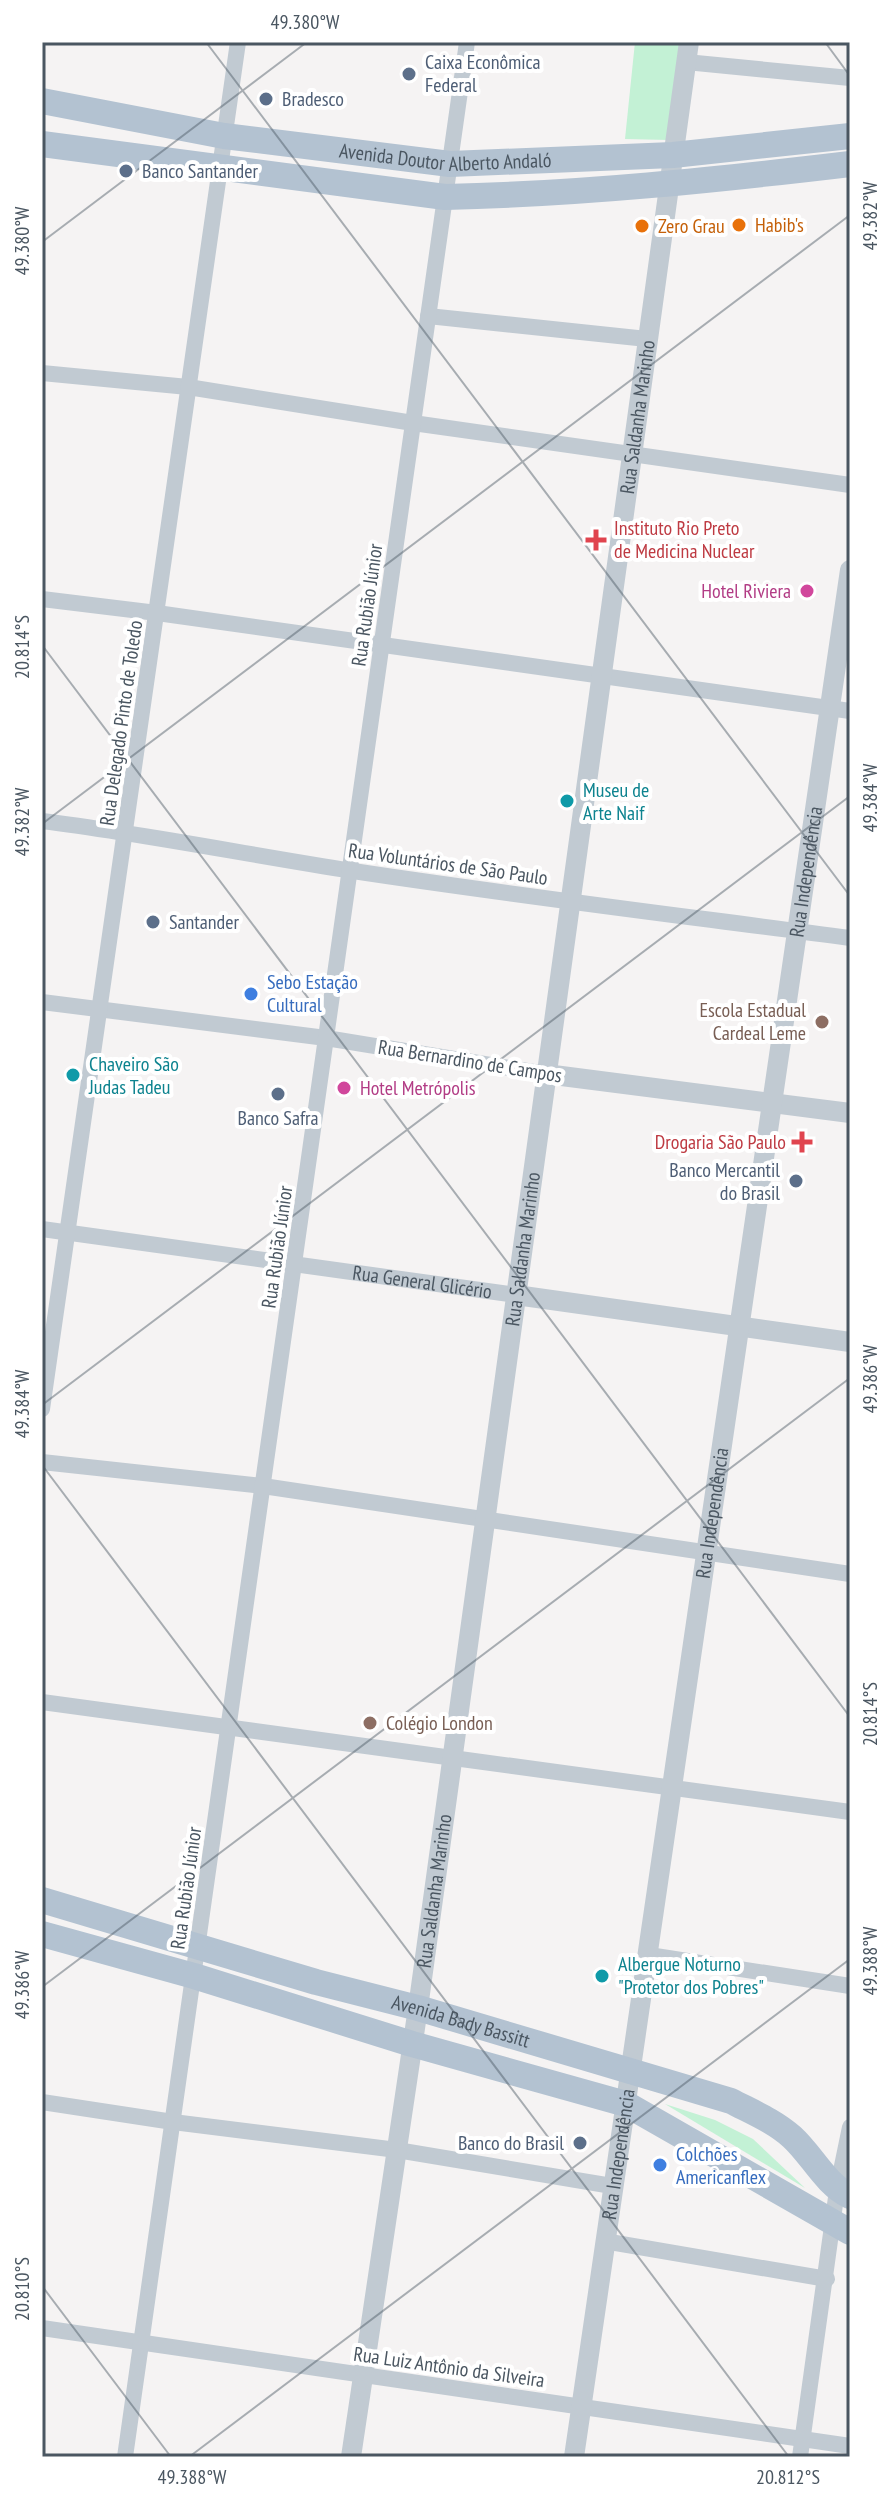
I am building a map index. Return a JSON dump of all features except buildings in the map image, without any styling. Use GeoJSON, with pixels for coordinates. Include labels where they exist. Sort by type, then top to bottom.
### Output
{"type":"FeatureCollection","features":[{"type":"Feature","properties":{"kind":"main road","name":"Avenida Doutor Alberto Andaló"},"geometry":{"type":"LineString","coordinates":[[42,101],[224,136],[450,164],[673,155],[850,136]]}},
{"type":"Feature","properties":{"kind":"main road","name":"Avenida Doutor Alberto Andaló"},"geometry":{"type":"LineString","coordinates":[[42,144],[445,197],[512,196],[668,185],[850,164]]}},
{"type":"Feature","properties":{"kind":"main road","name":"Avenida Bady Bassitt"},"geometry":{"type":"LineString","coordinates":[[42,1900],[731,2101],[776,2124],[844,2193]]}},
{"type":"Feature","properties":{"kind":"main road","name":"Avenida Bady Bassitt"},"geometry":{"type":"LineString","coordinates":[[42,1934],[626,2104],[842,2229]]}},
{"type":"Feature","properties":{"kind":"street","name":"Rua Delegado Pinto de Toledo"},"geometry":{"type":"LineString","coordinates":[[42,1409],[238,42]]}},
{"type":"Feature","properties":{"kind":"street","name":"Rua Rubião Júnior"},"geometry":{"type":"LineString","coordinates":[[125,2457],[467,42]]}},
{"type":"Feature","properties":{"kind":"street"},"geometry":{"type":"LineString","coordinates":[[687,52],[850,78]]}},
{"type":"Feature","properties":{"kind":"street","name":"Rua Saldanha Marinho"},"geometry":{"type":"LineString","coordinates":[[351,2457],[418,2008],[687,52]]}},
{"type":"Feature","properties":{"kind":"street"},"geometry":{"type":"LineString","coordinates":[[428,316],[647,339]]}},
{"type":"Feature","properties":{"kind":"street"},"geometry":{"type":"LineString","coordinates":[[42,373],[188,387],[413,423],[850,485]]}},
{"type":"Feature","properties":{"kind":"street","name":"Rua Independência"},"geometry":{"type":"LineString","coordinates":[[574,2457],[797,931],[840,710],[850,570]]}},
{"type":"Feature","properties":{"kind":"street"},"geometry":{"type":"LineString","coordinates":[[42,599],[840,710]]}},
{"type":"Feature","properties":{"kind":"street","name":"Rua Voluntários de São Paulo"},"geometry":{"type":"LineString","coordinates":[[42,821],[570,902],[850,938]]}},
{"type":"Feature","properties":{"kind":"street","name":"Rua Bernardino de Campos"},"geometry":{"type":"LineString","coordinates":[[42,1002],[326,1038],[546,1074],[850,1113]]}},
{"type":"Feature","properties":{"kind":"street","name":"Rua General Glicério"},"geometry":{"type":"LineString","coordinates":[[42,1229],[850,1342]]}},
{"type":"Feature","properties":{"kind":"street"},"geometry":{"type":"LineString","coordinates":[[42,1462],[263,1486],[850,1574]]}},
{"type":"Feature","properties":{"kind":"street"},"geometry":{"type":"LineString","coordinates":[[42,1702],[850,1812]]}},
{"type":"Feature","properties":{"kind":"street"},"geometry":{"type":"LineString","coordinates":[[649,1955],[850,1986]]}},
{"type":"Feature","properties":{"kind":"street"},"geometry":{"type":"LineString","coordinates":[[42,2102],[397,2150],[612,2186]]}},
{"type":"Feature","properties":{"kind":"street"},"geometry":{"type":"LineString","coordinates":[[800,2457],[827,2279],[842,2229],[850,2127]]}},
{"type":"Feature","properties":{"kind":"street"},"geometry":{"type":"LineString","coordinates":[[604,2241],[827,2279]]}},
{"type":"Feature","properties":{"kind":"street","name":"Rua Luiz Antônio da Silveira"},"geometry":{"type":"LineString","coordinates":[[42,2328],[850,2446]]}},
{"type":"Feature","properties":{"kind":"green space"},"geometry":{"type":"Polygon","coordinates":[[[635,42],[685,42],[669,140],[625,139],[635,42]]]}},
{"type":"Feature","properties":{"kind":"green space"},"geometry":{"type":"Polygon","coordinates":[[[665,2104],[715,2120],[753,2139],[805,2188],[665,2104]]]}},
{"type":"Feature","properties":{"kind":"place","name":"Caixa Econômica Federal"},"geometry":{"type":"Point","coordinates":[409,74]}},
{"type":"Feature","properties":{"kind":"place","name":"Bradesco"},"geometry":{"type":"Point","coordinates":[266,99]}},
{"type":"Feature","properties":{"kind":"place","name":"Banco Santander"},"geometry":{"type":"Point","coordinates":[126,171]}},
{"type":"Feature","properties":{"kind":"place","name":"Habib's"},"geometry":{"type":"Point","coordinates":[739,225]}},
{"type":"Feature","properties":{"kind":"place","name":"Zero Grau"},"geometry":{"type":"Point","coordinates":[642,226]}},
{"type":"Feature","properties":{"kind":"place","name":"Instituto Rio Preto de Medicina Nuclear"},"geometry":{"type":"Point","coordinates":[596,540]}},
{"type":"Feature","properties":{"kind":"place","name":"Hotel Riviera"},"geometry":{"type":"Point","coordinates":[807,591]}},
{"type":"Feature","properties":{"kind":"place","name":"Museu de Arte Naif"},"geometry":{"type":"Point","coordinates":[567,801]}},
{"type":"Feature","properties":{"kind":"place","name":"Santander"},"geometry":{"type":"Point","coordinates":[153,922]}},
{"type":"Feature","properties":{"kind":"place","name":"Sebo Estação Cultural"},"geometry":{"type":"Point","coordinates":[251,994]}},
{"type":"Feature","properties":{"kind":"place","name":"Escola Estadual Cardeal Leme"},"geometry":{"type":"Point","coordinates":[822,1022]}},
{"type":"Feature","properties":{"kind":"place","name":"Chaveiro São Judas Tadeu"},"geometry":{"type":"Point","coordinates":[73,1075]}},
{"type":"Feature","properties":{"kind":"place","name":"Hotel Metrópolis"},"geometry":{"type":"Point","coordinates":[344,1088]}},
{"type":"Feature","properties":{"kind":"place","name":"Banco Safra"},"geometry":{"type":"Point","coordinates":[278,1094]}},
{"type":"Feature","properties":{"kind":"place","name":"Drogaria São Paulo"},"geometry":{"type":"Point","coordinates":[802,1142]}},
{"type":"Feature","properties":{"kind":"place","name":"Banco Mercantil do Brasil"},"geometry":{"type":"Point","coordinates":[796,1181]}},
{"type":"Feature","properties":{"kind":"place","name":"Colégio London"},"geometry":{"type":"Point","coordinates":[370,1723]}},
{"type":"Feature","properties":{"kind":"place","name":"Albergue Noturno \"Protetor dos Pobres\""},"geometry":{"type":"Point","coordinates":[602,1976]}},
{"type":"Feature","properties":{"kind":"place","name":"Banco do Brasil"},"geometry":{"type":"Point","coordinates":[580,2143]}},
{"type":"Feature","properties":{"kind":"place","name":"Colchões Americanflex"},"geometry":{"type":"Point","coordinates":[660,2165]}}]}
